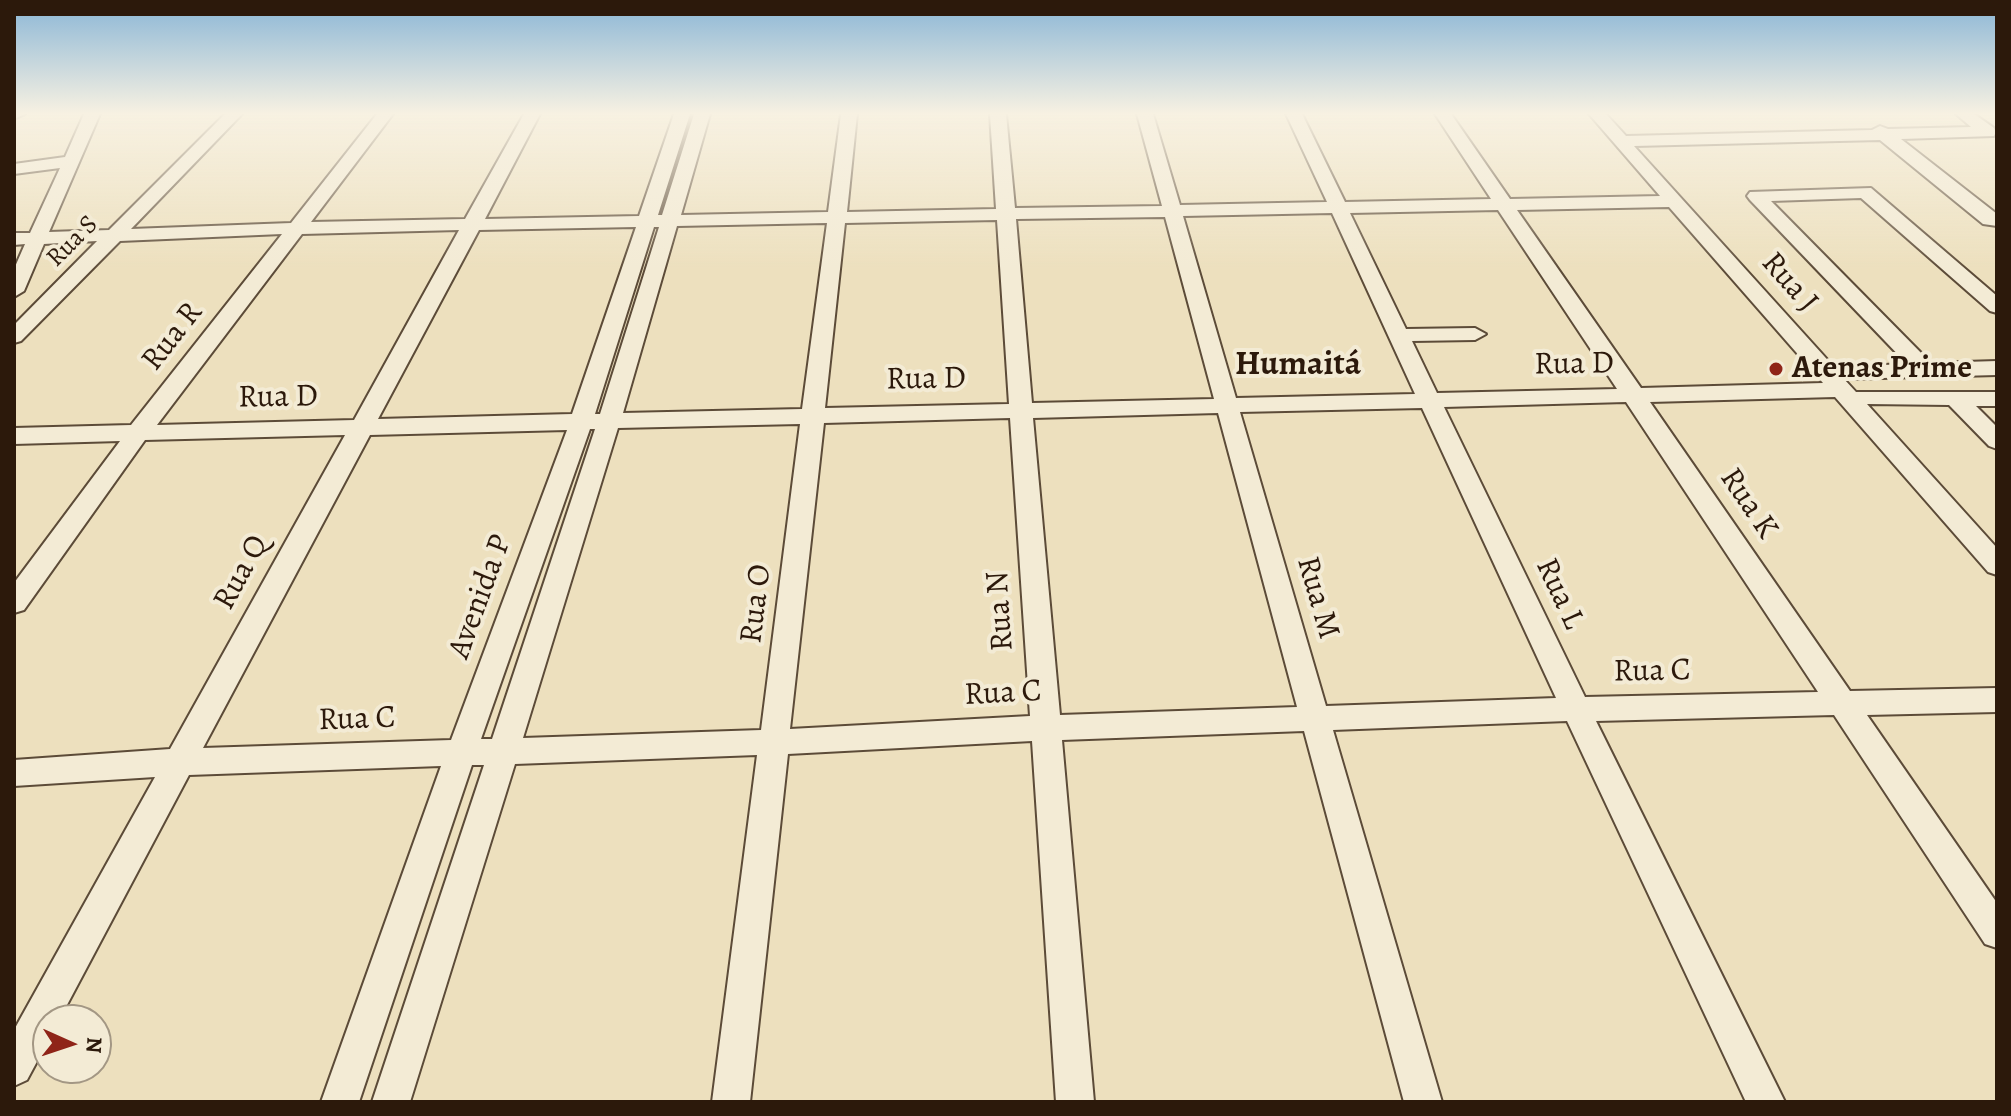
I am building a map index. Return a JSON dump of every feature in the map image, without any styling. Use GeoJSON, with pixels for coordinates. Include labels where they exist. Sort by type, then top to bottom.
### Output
{"type":"FeatureCollection","features":[{"type":"Feature","properties":{"kind":"street"},"geometry":{"type":"LineString","coordinates":[[14,169],[35,166]]}},
{"type":"Feature","properties":{"kind":"street"},"geometry":{"type":"LineString","coordinates":[[14,291],[69,166]]}},
{"type":"Feature","properties":{"kind":"street","name":"Rua S"},"geometry":{"type":"LineString","coordinates":[[14,337],[184,166]]}},
{"type":"Feature","properties":{"kind":"street","name":"Rua R"},"geometry":{"type":"LineString","coordinates":[[14,603],[138,433],[345,166]]}},
{"type":"Feature","properties":{"kind":"street","name":"Rua Q"},"geometry":{"type":"LineString","coordinates":[[14,1067],[503,166]]}},
{"type":"Feature","properties":{"kind":"street","name":"Avenida P"},"geometry":{"type":"LineString","coordinates":[[391,1102],[609,421],[671,166]]}},
{"type":"Feature","properties":{"kind":"street","name":"Avenida P"},"geometry":{"type":"LineString","coordinates":[[340,1102],[461,753],[581,422],[681,166]]}},
{"type":"Feature","properties":{"kind":"street","name":"Rua O"},"geometry":{"type":"LineString","coordinates":[[731,1102],[842,166]]}},
{"type":"Feature","properties":{"kind":"street","name":"Rua N"},"geometry":{"type":"LineString","coordinates":[[1002,166],[1075,1102]]}},
{"type":"Feature","properties":{"kind":"street","name":"Rua M"},"geometry":{"type":"LineString","coordinates":[[1159,166],[1423,1102]]}},
{"type":"Feature","properties":{"kind":"street","name":"Rua L"},"geometry":{"type":"LineString","coordinates":[[1319,166],[1766,1102]]}},
{"type":"Feature","properties":{"kind":"street","name":"Rua K"},"geometry":{"type":"LineString","coordinates":[[1478,166],[1997,932]]}},
{"type":"Feature","properties":{"kind":"street","name":"Rua J"},"geometry":{"type":"LineString","coordinates":[[1643,166],[1788,330],[1808,336],[1840,381]]}},
{"type":"Feature","properties":{"kind":"street"},"geometry":{"type":"LineString","coordinates":[[1924,166],[1995,222]]}},
{"type":"Feature","properties":{"kind":"street"},"geometry":{"type":"LineString","coordinates":[[1997,307],[1865,192],[1756,196],[1926,370],[1916,373],[1918,385],[1939,397],[1956,399],[1997,441]]}},
{"type":"Feature","properties":{"kind":"street"},"geometry":{"type":"LineString","coordinates":[[14,239],[298,228],[1674,201]]}},
{"type":"Feature","properties":{"kind":"street"},"geometry":{"type":"LineString","coordinates":[[1399,335],[1475,334]]}},
{"type":"Feature","properties":{"kind":"street","name":"Rua D"},"geometry":{"type":"LineString","coordinates":[[14,436],[1632,395],[1840,381],[1926,370],[1997,368]]}},
{"type":"Feature","properties":{"kind":"street"},"geometry":{"type":"LineString","coordinates":[[1840,381],[1863,397],[1906,445],[1913,455],[1906,463]]}},
{"type":"Feature","properties":{"kind":"street"},"geometry":{"type":"LineString","coordinates":[[1840,381],[1906,463],[1997,565]]}},
{"type":"Feature","properties":{"kind":"street"},"geometry":{"type":"LineString","coordinates":[[1863,397],[1997,399]]}},
{"type":"Feature","properties":{"kind":"street","name":"Rua C"},"geometry":{"type":"LineString","coordinates":[[14,773],[177,762],[775,742],[1044,728],[1576,709],[1997,700]]}},
{"type":"Feature","properties":{"kind":"place","name":"Atenas Prime"},"geometry":{"type":"Point","coordinates":[1776,369]}},
{"type":"Feature","properties":{"kind":"district","name":"Humaitá"},"geometry":{"type":"Point","coordinates":[1298,366]}}]}
